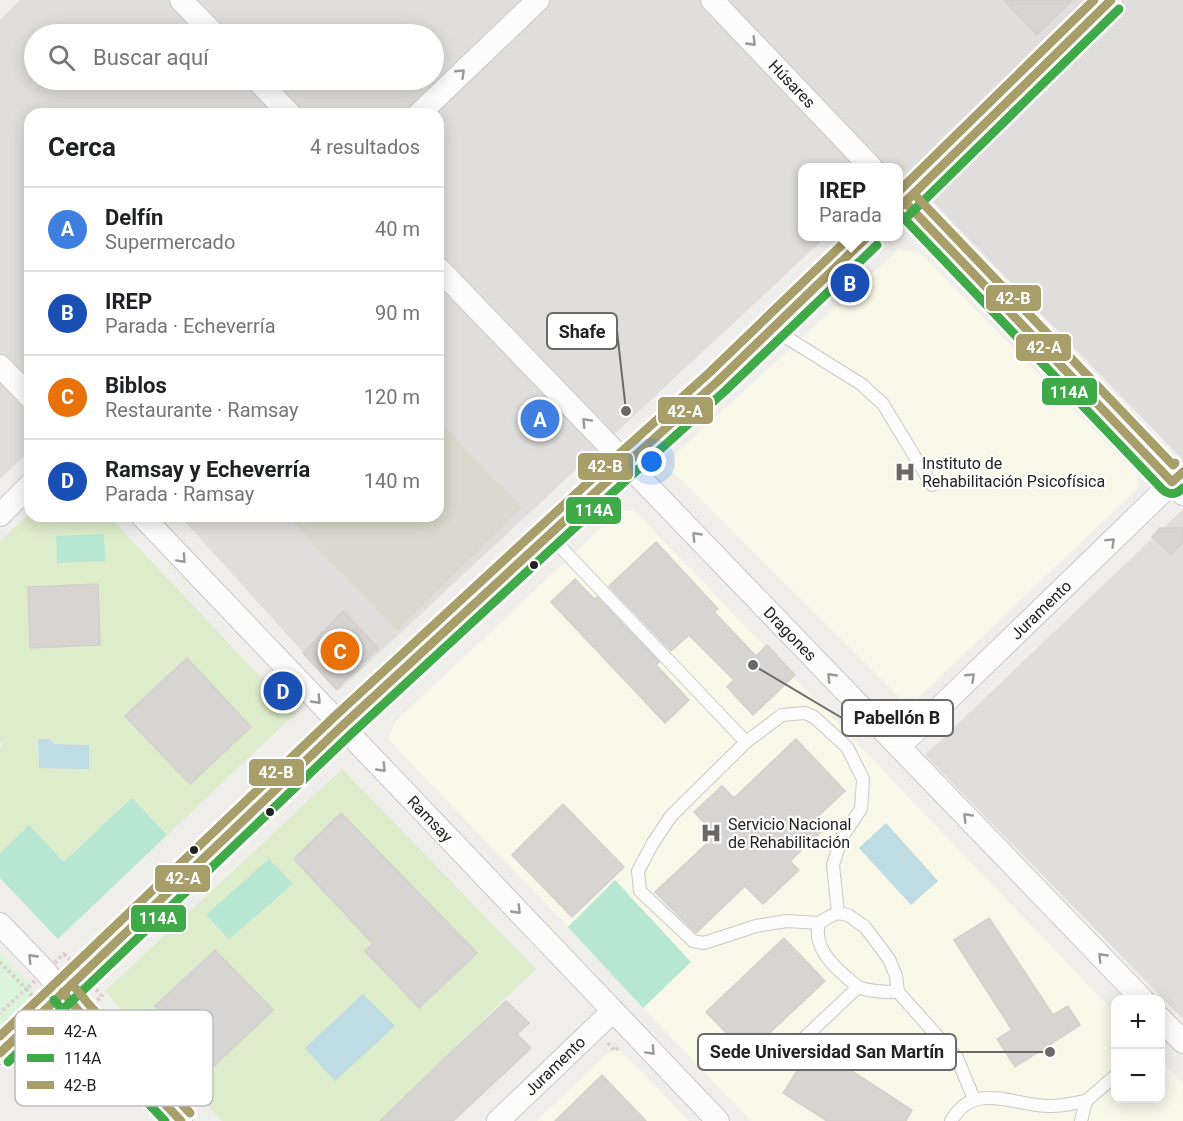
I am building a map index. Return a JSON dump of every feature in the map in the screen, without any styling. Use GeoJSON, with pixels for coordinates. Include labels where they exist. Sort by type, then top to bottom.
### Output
{"type":"FeatureCollection","features":[{"type":"Feature","properties":{"kind":"street"},"geometry":{"type":"LineString","coordinates":[[181,0],[204,24]]}},
{"type":"Feature","properties":{"kind":"street"},"geometry":{"type":"LineString","coordinates":[[425,108],[538,0]]}},
{"type":"Feature","properties":{"kind":"street","name":"Húsares"},"geometry":{"type":"LineString","coordinates":[[712,0],[867,163]]}},
{"type":"Feature","properties":{"kind":"street"},"geometry":{"type":"LineString","coordinates":[[903,199],[1111,0]]}},
{"type":"Feature","properties":{"kind":"street"},"geometry":{"type":"LineString","coordinates":[[267,90],[284,108]]}},
{"type":"Feature","properties":{"kind":"street"},"geometry":{"type":"LineString","coordinates":[[903,205],[1179,483]]}},
{"type":"Feature","properties":{"kind":"street"},"geometry":{"type":"LineString","coordinates":[[44,1010],[342,726],[717,382],[865,241]]}},
{"type":"Feature","properties":{"kind":"street","name":"Dragones"},"geometry":{"type":"LineString","coordinates":[[444,274],[1139,995]]}},
{"type":"Feature","properties":{"kind":"street"},"geometry":{"type":"LineString","coordinates":[[0,366],[24,392]]}},
{"type":"Feature","properties":{"kind":"street","name":"Juramento"},"geometry":{"type":"LineString","coordinates":[[899,747],[1179,483]]}},
{"type":"Feature","properties":{"kind":"street"},"geometry":{"type":"LineString","coordinates":[[0,515],[24,491]]}},
{"type":"Feature","properties":{"kind":"street","name":"Ramsay"},"geometry":{"type":"LineString","coordinates":[[148,522],[718,1121]]}},
{"type":"Feature","properties":{"kind":"street"},"geometry":{"type":"LineString","coordinates":[[0,924],[45,971],[78,1010]]}},
{"type":"Feature","properties":{"kind":"street","name":"Juramento"},"geometry":{"type":"LineString","coordinates":[[498,1121],[613,1011]]}},
{"type":"Feature","properties":{"kind":"street"},"geometry":{"type":"LineString","coordinates":[[0,1053],[15,1038]]}},
{"type":"Feature","properties":{"kind":"street"},"geometry":{"type":"LineString","coordinates":[[167,1106],[181,1121]]}},
{"type":"Feature","properties":{"kind":"lane"},"geometry":{"type":"LineString","coordinates":[[773,329],[861,384],[883,404],[932,485]]}},
{"type":"Feature","properties":{"kind":"lane"},"geometry":{"type":"LineString","coordinates":[[549,535],[746,742]]}},
{"type":"Feature","properties":{"kind":"lane"},"geometry":{"type":"LineString","coordinates":[[838,913],[833,865],[842,837],[861,809],[863,779],[848,747],[814,717],[805,713],[782,714],[746,742],[671,816],[638,871],[640,891],[693,940],[704,943],[756,926],[787,921],[819,923],[838,913],[848,915],[865,927],[889,959],[896,976],[898,992],[957,1058],[974,1099]]}},
{"type":"Feature","properties":{"kind":"lane"},"geometry":{"type":"LineString","coordinates":[[819,923],[818,936],[823,951],[836,968],[858,987],[878,992],[898,992]]}},
{"type":"Feature","properties":{"kind":"lane"},"geometry":{"type":"LineString","coordinates":[[802,1040],[858,987]]}},
{"type":"Feature","properties":{"kind":"lane"},"geometry":{"type":"LineString","coordinates":[[951,1121],[957,1110],[974,1099],[999,1098],[1049,1106],[1086,1101],[1111,1079]]}},
{"type":"Feature","properties":{"kind":"lane"},"geometry":{"type":"LineString","coordinates":[[1082,1121],[1086,1101]]}},
{"type":"Feature","properties":{"kind":"path"},"geometry":{"type":"LineString","coordinates":[[0,962],[26,988],[0,1013]]}},
{"type":"Feature","properties":{"kind":"shaded area"},"geometry":{"type":"Polygon","coordinates":[[[20,0],[1183,0],[1183,460],[903,171],[903,163],[798,163],[798,241],[822,241],[338,691],[185,522],[444,522],[444,108],[24,108],[24,456],[0,479],[0,20],[20,0]]]}},
{"type":"Feature","properties":{"kind":"shaded area","name":"Instituto de Rehabilitación Psicofísica"},"geometry":{"type":"Polygon","coordinates":[[[899,249],[918,253],[916,249],[1138,475],[1137,489],[918,698],[900,698],[671,470],[673,456],[899,249]]]}},
{"type":"Feature","properties":{"kind":"shaded area"},"geometry":{"type":"Polygon","coordinates":[[[444,426],[522,508],[397,631],[293,522],[444,522],[444,426]]]}},
{"type":"Feature","properties":{"kind":"shaded area"},"geometry":{"type":"Polygon","coordinates":[[[1183,509],[1183,1019],[1165,1001],[1165,995],[1160,995],[925,755],[1183,509]]]}},
{"type":"Feature","properties":{"kind":"shaded area","name":"Servicio Nacional de Rehabilitación"},"geometry":{"type":"Polygon","coordinates":[[[634,510],[1111,1009],[1111,1103],[1165,1103],[1165,1064],[1183,1084],[1183,1121],[751,1121],[388,739],[394,723],[619,511],[634,510]]]}},
{"type":"Feature","properties":{"kind":"shaded area"},"geometry":{"type":"Polygon","coordinates":[[[619,1049],[689,1121],[536,1121],[609,1052],[619,1049]]]}},
{"type":"Feature","properties":{"kind":"green space"},"geometry":{"type":"Polygon","coordinates":[[[24,519],[24,522],[115,522],[295,714],[167,835],[132,799],[64,862],[29,825],[0,853],[0,749],[3,745],[0,742],[0,541],[24,519]],[[98,584],[28,587],[31,648],[100,645],[98,584]],[[188,659],[126,716],[190,784],[251,726],[188,659]],[[38,739],[39,768],[89,745],[55,744],[49,739],[38,739]]]}},
{"type":"Feature","properties":{"kind":"green space"},"geometry":{"type":"Polygon","coordinates":[[[104,534],[105,561],[57,563],[56,536],[104,534]]]}},
{"type":"Feature","properties":{"kind":"green space"},"geometry":{"type":"Polygon","coordinates":[[[342,769],[536,969],[379,1121],[222,1121],[208,1106],[213,1106],[213,1010],[122,1010],[105,991],[342,769]],[[340,814],[294,859],[373,944],[365,951],[419,1008],[476,953],[340,814]],[[215,950],[155,1006],[272,1010],[215,950]]]}},
{"type":"Feature","properties":{"kind":"green space"},"geometry":{"type":"Polygon","coordinates":[[[132,798],[167,835],[58,939],[0,878],[0,853],[29,825],[64,862],[132,798]]]}},
{"type":"Feature","properties":{"kind":"green space"},"geometry":{"type":"Polygon","coordinates":[[[269,859],[293,884],[229,939],[206,915],[269,859]]]}},
{"type":"Feature","properties":{"kind":"green space"},"geometry":{"type":"Polygon","coordinates":[[[615,880],[691,962],[643,1008],[568,927],[615,880]]]}},
{"type":"Feature","properties":{"kind":"green space"},"geometry":{"type":"Polygon","coordinates":[[[0,953],[32,986],[31,996],[0,1027],[0,953]]]}},
{"type":"Feature","properties":{"kind":"water"},"geometry":{"type":"Polygon","coordinates":[[[38,739],[49,739],[55,744],[89,745],[89,769],[39,768],[38,739]]]}},
{"type":"Feature","properties":{"kind":"water"},"geometry":{"type":"Polygon","coordinates":[[[886,823],[938,881],[911,905],[859,848],[886,823]]]}},
{"type":"Feature","properties":{"kind":"water"},"geometry":{"type":"Polygon","coordinates":[[[363,994],[395,1026],[335,1081],[305,1048],[363,994]]]}},
{"type":"Feature","properties":{"kind":"building"},"geometry":{"type":"Polygon","coordinates":[[[1004,0],[1072,0],[1037,35],[1004,0]]]}},
{"type":"Feature","properties":{"kind":"building"},"geometry":{"type":"Polygon","coordinates":[[[1160,528],[1183,528],[1183,542],[1171,554],[1152,537],[1160,528]]]}},
{"type":"Feature","properties":{"kind":"building"},"geometry":{"type":"Polygon","coordinates":[[[656,542],[718,609],[714,612],[756,656],[767,645],[795,675],[753,715],[727,687],[734,680],[689,635],[671,651],[609,586],[656,542]]]}},
{"type":"Feature","properties":{"kind":"building"},"geometry":{"type":"Polygon","coordinates":[[[575,579],[594,599],[597,597],[659,662],[656,665],[689,700],[665,723],[551,602],[575,579]]]}},
{"type":"Feature","properties":{"kind":"building"},"geometry":{"type":"Polygon","coordinates":[[[98,584],[100,645],[30,648],[28,587],[98,584]]]}},
{"type":"Feature","properties":{"kind":"building"},"geometry":{"type":"Polygon","coordinates":[[[343,611],[378,648],[336,689],[303,653],[343,611]]]}},
{"type":"Feature","properties":{"kind":"building"},"geometry":{"type":"Polygon","coordinates":[[[187,658],[251,727],[190,784],[125,716],[187,658]]]}},
{"type":"Feature","properties":{"kind":"building"},"geometry":{"type":"Polygon","coordinates":[[[796,739],[845,791],[811,823],[821,832],[790,861],[799,870],[763,904],[745,886],[696,933],[655,892],[716,835],[694,812],[722,786],[734,798],[796,739]]]}},
{"type":"Feature","properties":{"kind":"building"},"geometry":{"type":"Polygon","coordinates":[[[563,804],[624,867],[572,917],[512,855],[563,804]]]}},
{"type":"Feature","properties":{"kind":"building"},"geometry":{"type":"Polygon","coordinates":[[[341,813],[477,953],[419,1008],[365,951],[373,944],[294,859],[341,813]]]}},
{"type":"Feature","properties":{"kind":"building"},"geometry":{"type":"Polygon","coordinates":[[[989,918],[1053,1015],[1068,1006],[1080,1025],[1015,1067],[997,1039],[1012,1030],[954,940],[989,918]]]}},
{"type":"Feature","properties":{"kind":"building"},"geometry":{"type":"Polygon","coordinates":[[[784,938],[825,981],[747,1054],[706,1012],[784,938]]]}},
{"type":"Feature","properties":{"kind":"building"},"geometry":{"type":"Polygon","coordinates":[[[215,950],[273,1010],[213,1067],[213,1010],[159,1010],[155,1006],[215,950]]]}},
{"type":"Feature","properties":{"kind":"building"},"geometry":{"type":"Polygon","coordinates":[[[506,1001],[529,1023],[517,1034],[531,1048],[453,1121],[380,1121],[446,1057],[506,1001]]]}},
{"type":"Feature","properties":{"kind":"building"},"geometry":{"type":"Polygon","coordinates":[[[813,1046],[912,1110],[906,1121],[827,1121],[783,1093],[813,1046]]]}},
{"type":"Feature","properties":{"kind":"building"},"geometry":{"type":"Polygon","coordinates":[[[602,1075],[646,1121],[555,1121],[602,1075]]]}},
{"type":"Feature","properties":{"kind":"transit line","name":"42-B"},"geometry":{"type":"LineString","coordinates":[[903,187],[1094,0]]}},
{"type":"Feature","properties":{"kind":"transit line","name":"42-A"},"geometry":{"type":"LineString","coordinates":[[903,204],[1111,0]]}},
{"type":"Feature","properties":{"kind":"transit line","name":"114A"},"geometry":{"type":"LineString","coordinates":[[906,218],[1119,9]]}},
{"type":"Feature","properties":{"kind":"transit line","name":"42-B"},"geometry":{"type":"LineString","coordinates":[[914,194],[1173,465],[1175,463]]}},
{"type":"Feature","properties":{"kind":"transit line","name":"42-A"},"geometry":{"type":"LineString","coordinates":[[905,202],[1172,482],[1183,472]]}},
{"type":"Feature","properties":{"kind":"transit line","name":"114A"},"geometry":{"type":"LineString","coordinates":[[903,217],[1163,490],[1174,494],[1183,488]]}},
{"type":"Feature","properties":{"kind":"transit line","name":"42-B"},"geometry":{"type":"LineString","coordinates":[[27,1010],[334,717],[709,373],[846,241]]}},
{"type":"Feature","properties":{"kind":"transit line","name":"42-A"},"geometry":{"type":"LineString","coordinates":[[45,1010],[342,726],[717,382],[863,241]]}},
{"type":"Feature","properties":{"kind":"transit line","name":"114A"},"geometry":{"type":"LineString","coordinates":[[62,1010],[350,735],[725,391],[877,245]]}},
{"type":"Feature","properties":{"kind":"transit line","name":"42-B"},"geometry":{"type":"LineString","coordinates":[[72,984],[94,1010]]}},
{"type":"Feature","properties":{"kind":"transit line","name":"42-A"},"geometry":{"type":"LineString","coordinates":[[63,992],[78,1010]]}},
{"type":"Feature","properties":{"kind":"transit line","name":"114A"},"geometry":{"type":"LineString","coordinates":[[54,1000],[62,1010]]}},
{"type":"Feature","properties":{"kind":"transit line","name":"42-B"},"geometry":{"type":"LineString","coordinates":[[0,1036],[15,1022]]}},
{"type":"Feature","properties":{"kind":"transit line","name":"42-A"},"geometry":{"type":"LineString","coordinates":[[0,1053],[15,1039]]}},
{"type":"Feature","properties":{"kind":"transit line","name":"114A"},"geometry":{"type":"LineString","coordinates":[[8,1062],[15,1055]]}},
{"type":"Feature","properties":{"kind":"transit line","name":"114A"},"geometry":{"type":"LineString","coordinates":[[151,1106],[165,1121]]}},
{"type":"Feature","properties":{"kind":"transit line","name":"42-A"},"geometry":{"type":"LineString","coordinates":[[167,1106],[181,1121]]}},
{"type":"Feature","properties":{"kind":"transit line","name":"42-B"},"geometry":{"type":"LineString","coordinates":[[183,1106],[190,1113]]}},
{"type":"Feature","properties":{"kind":"place","name":"IREP"},"geometry":{"type":"Point","coordinates":[850,283]}},
{"type":"Feature","properties":{"kind":"place","name":"Shafe"},"geometry":{"type":"Point","coordinates":[626,411]}},
{"type":"Feature","properties":{"kind":"place","name":"Delfín"},"geometry":{"type":"Point","coordinates":[540,419]}},
{"type":"Feature","properties":{"kind":"place","name":"Instituto de Rehabilitación Psicofísica"},"geometry":{"type":"Point","coordinates":[905,472]}},
{"type":"Feature","properties":{"kind":"place","name":"Biblos"},"geometry":{"type":"Point","coordinates":[340,651]}},
{"type":"Feature","properties":{"kind":"place","name":"Pabellón B"},"geometry":{"type":"Point","coordinates":[753,665]}},
{"type":"Feature","properties":{"kind":"place","name":"Ramsay y Echeverría"},"geometry":{"type":"Point","coordinates":[283,691]}},
{"type":"Feature","properties":{"kind":"place","name":"Servicio Nacional de Rehabilitación"},"geometry":{"type":"Point","coordinates":[711,833]}},
{"type":"Feature","properties":{"kind":"place","name":"Sede Universidad San Martín"},"geometry":{"type":"Point","coordinates":[1050,1052]}}]}
